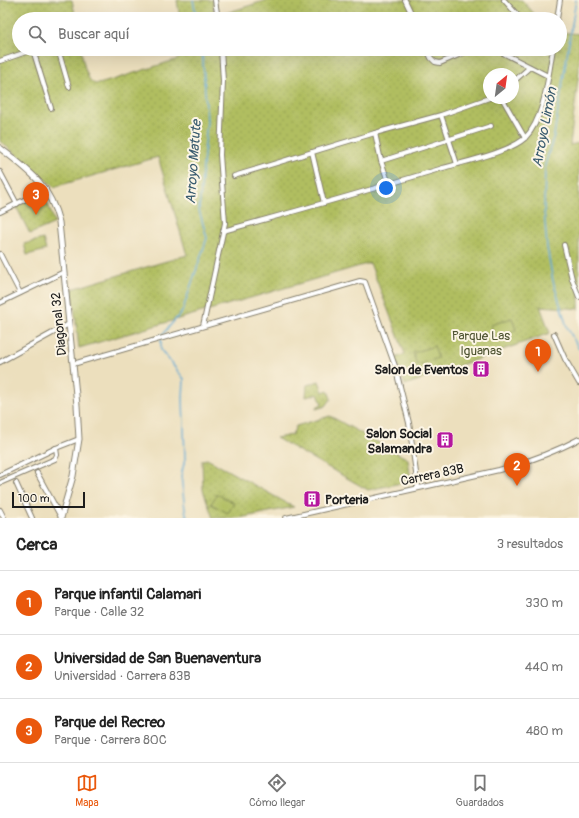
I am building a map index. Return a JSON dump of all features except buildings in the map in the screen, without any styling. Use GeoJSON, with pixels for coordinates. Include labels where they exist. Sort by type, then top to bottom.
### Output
{"type":"FeatureCollection","features":[{"type":"Feature","properties":{"kind":"street"},"geometry":{"type":"LineString","coordinates":[[215,0],[217,12]]}},
{"type":"Feature","properties":{"kind":"street"},"geometry":{"type":"LineString","coordinates":[[405,0],[411,12]]}},
{"type":"Feature","properties":{"kind":"street"},"geometry":{"type":"LineString","coordinates":[[504,0],[515,12]]}},
{"type":"Feature","properties":{"kind":"street"},"geometry":{"type":"LineString","coordinates":[[559,12],[560,0]]}},
{"type":"Feature","properties":{"kind":"street"},"geometry":{"type":"LineString","coordinates":[[0,61],[14,56]]}},
{"type":"Feature","properties":{"kind":"street"},"geometry":{"type":"LineString","coordinates":[[36,56],[51,108]]}},
{"type":"Feature","properties":{"kind":"street"},"geometry":{"type":"LineString","coordinates":[[60,56],[70,87]]}},
{"type":"Feature","properties":{"kind":"street"},"geometry":{"type":"LineString","coordinates":[[203,326],[225,223],[220,155],[223,81],[221,56]]}},
{"type":"Feature","properties":{"kind":"street"},"geometry":{"type":"LineString","coordinates":[[430,56],[435,62],[440,63],[456,56]]}},
{"type":"Feature","properties":{"kind":"street"},"geometry":{"type":"LineString","coordinates":[[509,56],[548,76]]}},
{"type":"Feature","properties":{"kind":"street"},"geometry":{"type":"LineString","coordinates":[[223,231],[457,164],[500,151],[517,143],[524,138],[535,125],[542,104],[551,56]]}},
{"type":"Feature","properties":{"kind":"street"},"geometry":{"type":"LineString","coordinates":[[519,77],[530,67]]}},
{"type":"Feature","properties":{"kind":"street"},"geometry":{"type":"LineString","coordinates":[[234,176],[375,133],[441,115],[483,100]]}},
{"type":"Feature","properties":{"kind":"street"},"geometry":{"type":"LineString","coordinates":[[505,104],[524,138]]}},
{"type":"Feature","properties":{"kind":"street"},"geometry":{"type":"LineString","coordinates":[[441,115],[457,164]]}},
{"type":"Feature","properties":{"kind":"street"},"geometry":{"type":"LineString","coordinates":[[381,161],[491,126]]}},
{"type":"Feature","properties":{"kind":"street"},"geometry":{"type":"LineString","coordinates":[[375,133],[381,161],[389,184]]}},
{"type":"Feature","properties":{"kind":"street","name":"Diagonal 32"},"geometry":{"type":"LineString","coordinates":[[0,148],[34,176],[46,189],[54,205],[59,222],[78,405],[79,439],[73,476],[61,517]]}},
{"type":"Feature","properties":{"kind":"street"},"geometry":{"type":"LineString","coordinates":[[312,152],[324,203]]}},
{"type":"Feature","properties":{"kind":"street"},"geometry":{"type":"LineString","coordinates":[[0,172],[17,204]]}},
{"type":"Feature","properties":{"kind":"street"},"geometry":{"type":"LineString","coordinates":[[0,212],[46,189]]}},
{"type":"Feature","properties":{"kind":"street"},"geometry":{"type":"LineString","coordinates":[[564,246],[572,279],[579,297]]}},
{"type":"Feature","properties":{"kind":"street"},"geometry":{"type":"LineString","coordinates":[[0,254],[20,293]]}},
{"type":"Feature","properties":{"kind":"street"},"geometry":{"type":"LineString","coordinates":[[0,303],[64,272]]}},
{"type":"Feature","properties":{"kind":"street"},"geometry":{"type":"LineString","coordinates":[[73,364],[360,281],[365,282],[395,366],[409,423],[418,487]]}},
{"type":"Feature","properties":{"kind":"street"},"geometry":{"type":"LineString","coordinates":[[0,362],[69,324]]}},
{"type":"Feature","properties":{"kind":"street"},"geometry":{"type":"LineString","coordinates":[[554,334],[579,383]]}},
{"type":"Feature","properties":{"kind":"street"},"geometry":{"type":"LineString","coordinates":[[0,475],[56,448],[79,439]]}},
{"type":"Feature","properties":{"kind":"street","name":"Carrera 83B"},"geometry":{"type":"LineString","coordinates":[[286,518],[418,487],[499,470],[555,451],[579,439]]}},
{"type":"Feature","properties":{"kind":"street"},"geometry":{"type":"LineString","coordinates":[[0,483],[55,459],[57,455],[56,448]]}},
{"type":"Feature","properties":{"kind":"street"},"geometry":{"type":"LineString","coordinates":[[37,472],[61,517]]}},
{"type":"Feature","properties":{"kind":"street"},"geometry":{"type":"LineString","coordinates":[[16,483],[32,518]]}},
{"type":"Feature","properties":{"kind":"street"},"geometry":{"type":"LineString","coordinates":[[0,510],[4,518]]}},
{"type":"Feature","properties":{"kind":"green space","name":"Parque Las Iguanas"},"geometry":{"type":"Polygon","coordinates":[[[0,0],[72,0],[75,12],[12,12],[12,56],[82,56],[88,77],[93,83],[96,84],[178,59],[181,56],[567,56],[567,33],[579,34],[579,71],[570,145],[579,143],[579,309],[540,306],[550,333],[405,385],[395,358],[405,354],[370,263],[79,348],[72,289],[187,255],[158,157],[54,187],[0,141],[0,0]]]}},
{"type":"Feature","properties":{"kind":"green space"},"geometry":{"type":"Polygon","coordinates":[[[177,0],[213,0],[214,12],[179,12],[177,0]]]}},
{"type":"Feature","properties":{"kind":"green space"},"geometry":{"type":"Polygon","coordinates":[[[267,0],[522,0],[533,12],[230,12],[267,0]]]}},
{"type":"Feature","properties":{"kind":"green space"},"geometry":{"type":"Polygon","coordinates":[[[43,192],[55,223],[30,234],[16,206],[43,192]]]}},
{"type":"Feature","properties":{"kind":"green space"},"geometry":{"type":"Polygon","coordinates":[[[43,239],[46,250],[27,255],[24,244],[43,239]]]}},
{"type":"Feature","properties":{"kind":"green space"},"geometry":{"type":"Polygon","coordinates":[[[512,318],[516,330],[494,337],[491,325],[512,318]]]}},
{"type":"Feature","properties":{"kind":"green space"},"geometry":{"type":"Polygon","coordinates":[[[434,346],[438,358],[417,365],[413,353],[434,346]]]}},
{"type":"Feature","properties":{"kind":"green space"},"geometry":{"type":"Polygon","coordinates":[[[319,381],[323,392],[328,390],[331,399],[326,406],[316,409],[316,407],[322,404],[318,394],[306,397],[307,385],[319,381]]]}},
{"type":"Feature","properties":{"kind":"green space"},"geometry":{"type":"Polygon","coordinates":[[[330,416],[408,459],[411,481],[368,490],[276,438],[292,435],[296,426],[330,416]]]}},
{"type":"Feature","properties":{"kind":"green space"},"geometry":{"type":"Polygon","coordinates":[[[207,459],[294,507],[239,518],[213,518],[203,490],[202,460],[207,459]]]}},
{"type":"Feature","properties":{"kind":"green space"},"geometry":{"type":"Polygon","coordinates":[[[217,494],[234,503],[228,513],[211,504],[217,494]]]}},
{"type":"Feature","properties":{"kind":"waterway","name":"Arroyo Matute"},"geometry":{"type":"LineString","coordinates":[[193,0],[196,12]]}},
{"type":"Feature","properties":{"kind":"waterway","name":"Arroyo Limón"},"geometry":{"type":"LineString","coordinates":[[567,55],[576,0]]}},
{"type":"Feature","properties":{"kind":"waterway","name":"Arroyo Matute"},"geometry":{"type":"LineString","coordinates":[[187,518],[181,476],[185,459],[183,398],[184,379],[161,350],[161,336],[182,312],[207,238],[199,210],[207,121],[202,56]]}},
{"type":"Feature","properties":{"kind":"waterway","name":"Arroyo Limón"},"geometry":{"type":"LineString","coordinates":[[567,56],[554,135],[545,165],[544,210],[547,247],[553,281],[567,327],[579,349]]}},
{"type":"Feature","properties":{"kind":"place","name":"Parque del Recreo"},"geometry":{"type":"Point","coordinates":[36,215]}},
{"type":"Feature","properties":{"kind":"place","name":"Salon de Eventos"},"geometry":{"type":"Point","coordinates":[481,369]}},
{"type":"Feature","properties":{"kind":"place","name":"Parque infantil Calamari"},"geometry":{"type":"Point","coordinates":[538,372]}},
{"type":"Feature","properties":{"kind":"place","name":"Salon Social Salamandra"},"geometry":{"type":"Point","coordinates":[445,440]}},
{"type":"Feature","properties":{"kind":"place","name":"Universidad de San Buenaventura"},"geometry":{"type":"Point","coordinates":[517,486]}},
{"type":"Feature","properties":{"kind":"place","name":"Porteria"},"geometry":{"type":"Point","coordinates":[312,499]}}]}
